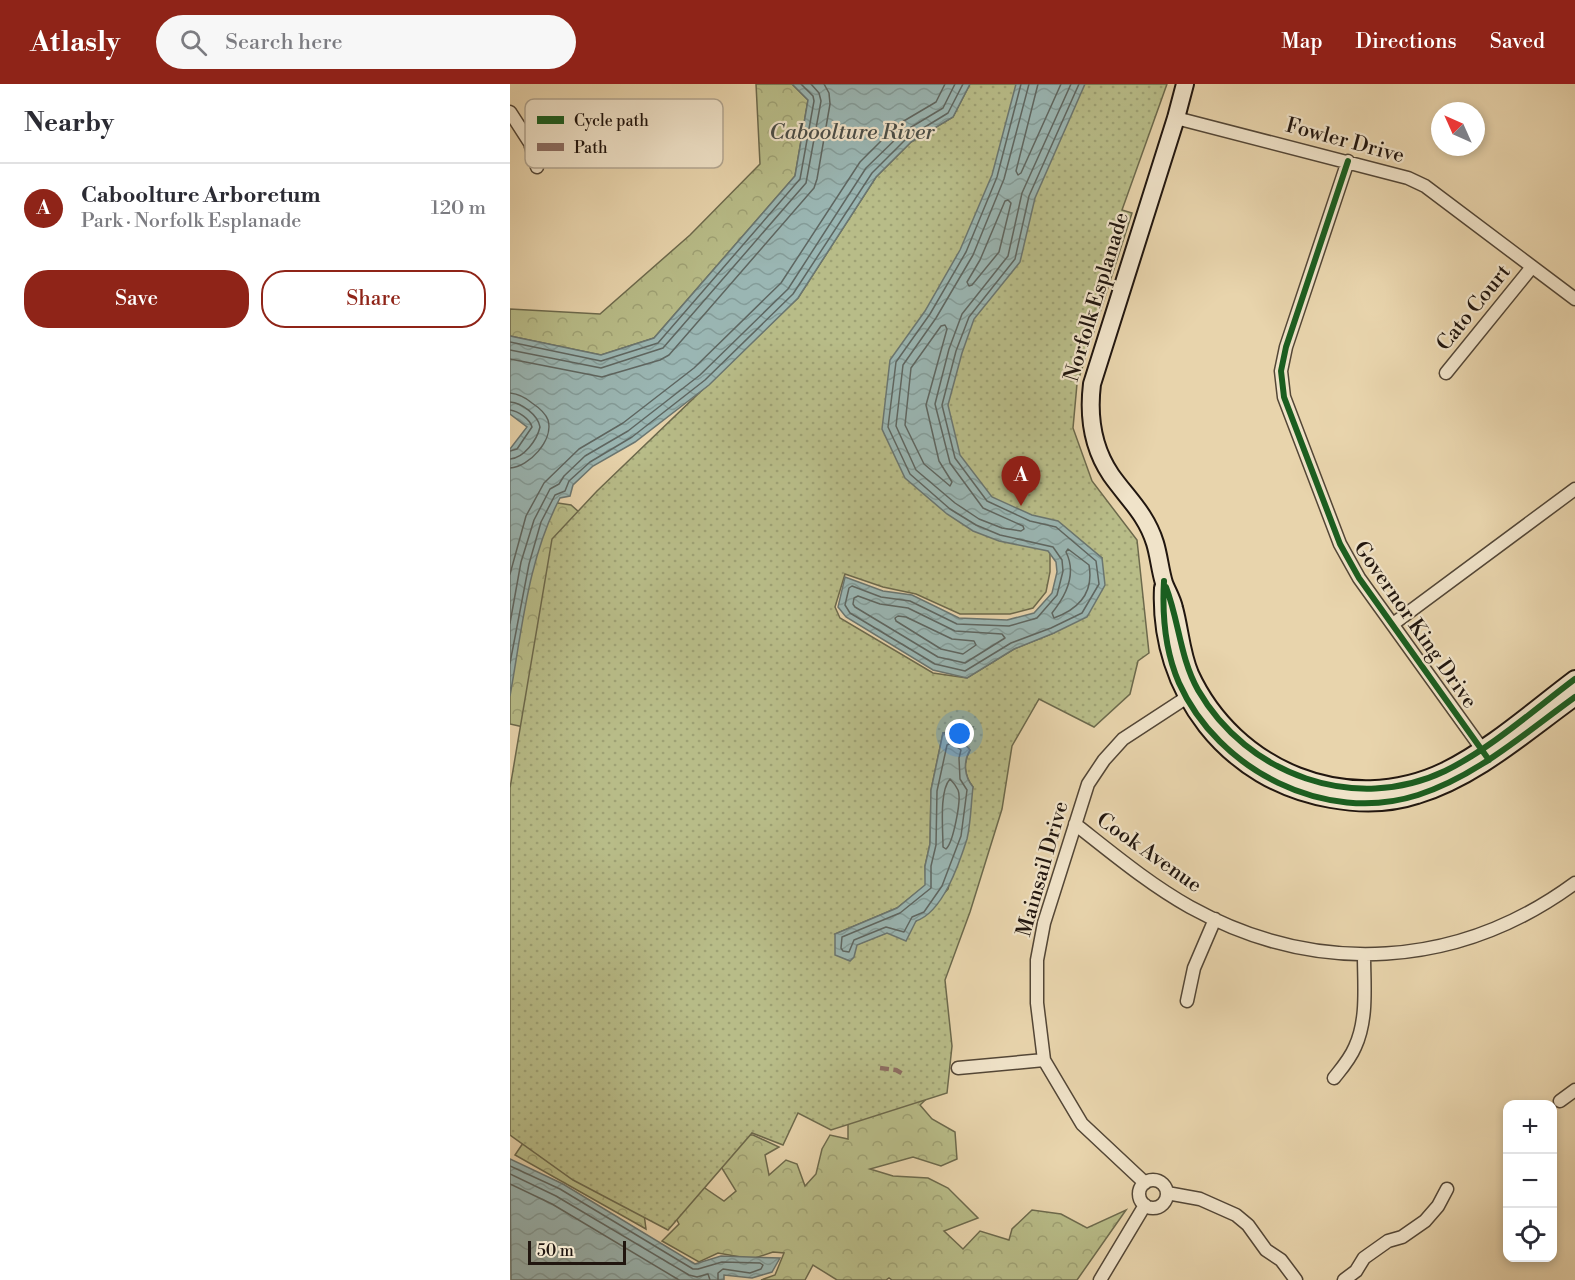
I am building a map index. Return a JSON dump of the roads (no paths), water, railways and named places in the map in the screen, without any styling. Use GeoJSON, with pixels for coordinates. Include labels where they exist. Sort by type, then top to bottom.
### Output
{"type":"FeatureCollection","features":[{"type":"Feature","properties":{"kind":"street","name":"Norfolk Esplanade"},"geometry":{"type":"LineString","coordinates":[[1185,84],[1092,384],[1090,406],[1091,425],[1102,461],[1150,527],[1164,581],[1174,607],[1192,693],[1234,736],[1258,756],[1288,773],[1326,785],[1374,789],[1399,785],[1485,754]]}},
{"type":"Feature","properties":{"kind":"street"},"geometry":{"type":"LineString","coordinates":[[510,111],[525,135]]}},
{"type":"Feature","properties":{"kind":"street","name":"Fowler Drive"},"geometry":{"type":"LineString","coordinates":[[1176,118],[1408,178],[1425,186],[1575,299]]}},
{"type":"Feature","properties":{"kind":"street","name":"Governor King Drive"},"geometry":{"type":"LineString","coordinates":[[1348,161],[1286,346],[1281,371],[1284,397],[1340,544],[1359,578],[1485,754]]}},
{"type":"Feature","properties":{"kind":"street","name":"Cato Court"},"geometry":{"type":"LineString","coordinates":[[1446,373],[1532,267]]}},
{"type":"Feature","properties":{"kind":"street"},"geometry":{"type":"LineString","coordinates":[[1393,624],[1575,489]]}},
{"type":"Feature","properties":{"kind":"street"},"geometry":{"type":"LineString","coordinates":[[1485,754],[1575,679]]}},
{"type":"Feature","properties":{"kind":"street","name":"Mainsail Drive"},"geometry":{"type":"LineString","coordinates":[[1145,1183],[1082,1124],[1044,1060],[1036,1003],[1037,960],[1044,923],[1088,784],[1104,760],[1123,739],[1192,693]]}},
{"type":"Feature","properties":{"kind":"street"},"geometry":{"type":"LineString","coordinates":[[1485,754],[1575,697]]}},
{"type":"Feature","properties":{"kind":"street","name":"Cook Avenue"},"geometry":{"type":"LineString","coordinates":[[1075,824],[1167,893],[1215,920],[1263,938],[1313,951],[1364,955],[1413,952],[1453,943],[1484,933],[1529,913],[1575,883]]}},
{"type":"Feature","properties":{"kind":"street"},"geometry":{"type":"LineString","coordinates":[[1187,1001],[1194,968],[1215,920]]}},
{"type":"Feature","properties":{"kind":"street"},"geometry":{"type":"LineString","coordinates":[[1334,1078],[1349,1060],[1361,1031],[1364,955]]}},
{"type":"Feature","properties":{"kind":"street"},"geometry":{"type":"LineString","coordinates":[[958,1068],[1044,1060]]}},
{"type":"Feature","properties":{"kind":"street"},"geometry":{"type":"LineString","coordinates":[[1560,1101],[1575,1090]]}},
{"type":"Feature","properties":{"kind":"street"},"geometry":{"type":"LineString","coordinates":[[1157,1180],[1164,1185],[1167,1193],[1162,1204],[1154,1208],[1145,1205],[1139,1194],[1145,1183],[1157,1180]]}},
{"type":"Feature","properties":{"kind":"street"},"geometry":{"type":"LineString","coordinates":[[1344,1280],[1356,1271],[1364,1258],[1372,1252],[1388,1241],[1402,1237],[1425,1221],[1438,1206],[1447,1189]]}},
{"type":"Feature","properties":{"kind":"street"},"geometry":{"type":"LineString","coordinates":[[1167,1193],[1200,1199],[1236,1215],[1248,1226],[1266,1250],[1281,1260],[1296,1280]]}},
{"type":"Feature","properties":{"kind":"street"},"geometry":{"type":"LineString","coordinates":[[1100,1280],[1145,1205]]}},
{"type":"Feature","properties":{"kind":"water","name":"Caboolture River"},"geometry":{"type":"Polygon","coordinates":[[[792,84],[970,84],[953,117],[911,142],[876,177],[798,298],[709,385],[635,442],[593,466],[573,485],[570,496],[560,498],[540,545],[533,570],[510,696],[510,449],[527,427],[510,414],[510,336],[601,355],[654,338],[795,176],[808,100],[792,84]]]}},
{"type":"Feature","properties":{"kind":"water"},"geometry":{"type":"Polygon","coordinates":[[[1016,84],[1085,84],[1035,198],[1020,262],[974,319],[948,405],[960,455],[992,497],[1032,515],[1058,521],[1102,558],[1105,585],[1087,617],[1014,649],[967,678],[933,670],[846,617],[838,607],[845,577],[883,591],[912,595],[959,618],[1007,620],[1034,613],[1052,593],[1057,572],[1056,562],[1048,551],[999,541],[973,531],[947,514],[905,478],[882,429],[890,360],[925,311],[960,250],[992,175],[1016,84]]]}},
{"type":"Feature","properties":{"kind":"water"},"geometry":{"type":"Polygon","coordinates":[[[943,733],[963,742],[970,750],[966,759],[966,769],[973,787],[967,839],[949,886],[934,908],[926,916],[916,921],[906,941],[887,933],[857,945],[854,957],[850,961],[835,955],[835,934],[897,908],[925,885],[925,866],[930,844],[931,790],[943,733]]]}},
{"type":"Feature","properties":{"kind":"water"},"geometry":{"type":"Polygon","coordinates":[[[510,1159],[563,1184],[695,1264],[721,1256],[780,1258],[772,1272],[752,1278],[724,1275],[724,1280],[511,1280],[510,1159]]]}},
{"type":"Feature","properties":{"kind":"place","name":"Caboolture Arboretum"},"geometry":{"type":"Point","coordinates":[1021,506]}}]}
